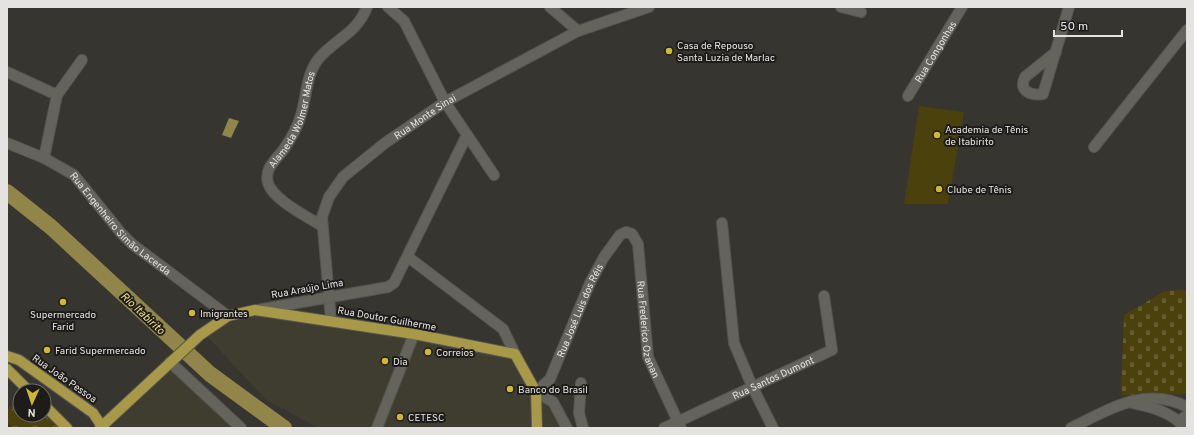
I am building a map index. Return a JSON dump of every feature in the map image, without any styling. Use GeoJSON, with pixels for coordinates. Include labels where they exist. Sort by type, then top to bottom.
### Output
{"type":"FeatureCollection","features":[{"type":"Feature","properties":{"kind":"main road","name":"Rua Araújo Lima"},"geometry":{"type":"LineString","coordinates":[[101,428],[200,335],[228,316],[255,310]]}},
{"type":"Feature","properties":{"kind":"main road","name":"Rua Doutor Guilherme"},"geometry":{"type":"LineString","coordinates":[[255,310],[331,320],[414,334],[515,354]]}},
{"type":"Feature","properties":{"kind":"main road"},"geometry":{"type":"LineString","coordinates":[[515,354],[536,392],[537,428]]}},
{"type":"Feature","properties":{"kind":"main road","name":"Rua João Pessoa"},"geometry":{"type":"LineString","coordinates":[[7,356],[19,360],[94,413],[101,428]]}},
{"type":"Feature","properties":{"kind":"main road"},"geometry":{"type":"LineString","coordinates":[[7,369],[22,383]]}},
{"type":"Feature","properties":{"kind":"main road"},"geometry":{"type":"LineString","coordinates":[[52,413],[67,428]]}},
{"type":"Feature","properties":{"kind":"street","name":"Alameda Wolmer Matos"},"geometry":{"type":"LineString","coordinates":[[322,226],[276,195],[268,184],[268,171],[297,127],[311,72],[315,64],[320,56],[350,32],[368,7]]}},
{"type":"Feature","properties":{"kind":"street"},"geometry":{"type":"LineString","coordinates":[[388,7],[404,21],[445,102],[494,175]]}},
{"type":"Feature","properties":{"kind":"street"},"geometry":{"type":"LineString","coordinates":[[550,7],[578,31]]}},
{"type":"Feature","properties":{"kind":"street","name":"Rua Monte Sinai"},"geometry":{"type":"LineString","coordinates":[[331,320],[322,217],[329,197],[343,177],[385,143],[445,102],[578,31],[649,7]]}},
{"type":"Feature","properties":{"kind":"street"},"geometry":{"type":"LineString","coordinates":[[840,7],[861,12]]}},
{"type":"Feature","properties":{"kind":"street","name":"Rua Congonhas"},"geometry":{"type":"LineString","coordinates":[[908,96],[962,7]]}},
{"type":"Feature","properties":{"kind":"street"},"geometry":{"type":"LineString","coordinates":[[1056,52],[1069,7]]}},
{"type":"Feature","properties":{"kind":"street"},"geometry":{"type":"LineString","coordinates":[[1094,147],[1187,30]]}},
{"type":"Feature","properties":{"kind":"street"},"geometry":{"type":"LineString","coordinates":[[44,158],[57,95],[82,60]]}},
{"type":"Feature","properties":{"kind":"street"},"geometry":{"type":"LineString","coordinates":[[7,72],[57,95]]}},
{"type":"Feature","properties":{"kind":"street","name":"Rua Araújo Lima"},"geometry":{"type":"LineString","coordinates":[[255,310],[328,296],[388,287],[398,278],[467,135]]}},
{"type":"Feature","properties":{"kind":"street","name":"Rua Engenheiro Simão Lacerda"},"geometry":{"type":"LineString","coordinates":[[7,143],[44,158],[69,171],[79,179],[107,217],[132,244],[228,316]]}},
{"type":"Feature","properties":{"kind":"street"},"geometry":{"type":"LineString","coordinates":[[722,222],[734,343],[752,386],[773,428]]}},
{"type":"Feature","properties":{"kind":"street","name":"Rua José Luis dos Réis"},"geometry":{"type":"LineString","coordinates":[[536,392],[550,379],[590,283],[604,256],[614,240],[626,232]]}},
{"type":"Feature","properties":{"kind":"street","name":"Rua Frederico Ozanan"},"geometry":{"type":"LineString","coordinates":[[626,232],[632,234],[636,238],[638,244],[648,357],[679,424]]}},
{"type":"Feature","properties":{"kind":"street"},"geometry":{"type":"LineString","coordinates":[[408,256],[503,329],[515,354]]}},
{"type":"Feature","properties":{"kind":"street","name":"Rua Santos Dumont"},"geometry":{"type":"LineString","coordinates":[[664,428],[679,424],[752,386],[832,350],[824,296]]}},
{"type":"Feature","properties":{"kind":"street"},"geometry":{"type":"LineString","coordinates":[[377,428],[414,334]]}},
{"type":"Feature","properties":{"kind":"street"},"geometry":{"type":"LineString","coordinates":[[172,360],[241,428]]}},
{"type":"Feature","properties":{"kind":"street"},"geometry":{"type":"LineString","coordinates":[[581,383],[579,413],[583,428]]}},
{"type":"Feature","properties":{"kind":"street"},"geometry":{"type":"LineString","coordinates":[[536,392],[553,402],[567,428]]}},
{"type":"Feature","properties":{"kind":"street"},"geometry":{"type":"LineString","coordinates":[[1071,428],[1126,402],[1144,398],[1165,399],[1187,407]]}},
{"type":"Feature","properties":{"kind":"street"},"geometry":{"type":"LineString","coordinates":[[1126,402],[1150,406],[1184,421]]}},
{"type":"Feature","properties":{"kind":"shaded area"},"geometry":{"type":"Polygon","coordinates":[[[229,118],[239,121],[231,138],[222,135],[229,118]]]}},
{"type":"Feature","properties":{"kind":"shaded area"},"geometry":{"type":"Polygon","coordinates":[[[259,314],[516,357],[562,428],[318,428],[265,399],[207,336],[225,323],[259,314]]]}},
{"type":"Feature","properties":{"kind":"shaded area"},"geometry":{"type":"Polygon","coordinates":[[[171,368],[249,428],[114,428],[112,426],[171,368]]]}},
{"type":"Feature","properties":{"kind":"green space","name":"Academia de Tênis de Itabirito"},"geometry":{"type":"Polygon","coordinates":[[[919,106],[964,112],[948,204],[904,204],[919,106]]]}},
{"type":"Feature","properties":{"kind":"green space"},"geometry":{"type":"Polygon","coordinates":[[[1187,290],[1187,394],[1121,395],[1124,315],[1165,291],[1187,290]]]}},
{"type":"Feature","properties":{"kind":"green space"},"geometry":{"type":"Polygon","coordinates":[[[11,406],[12,423],[52,423],[52,421],[59,428],[12,428],[7,421],[7,411],[11,406]]]}},
{"type":"Feature","properties":{"kind":"waterway","name":"Rio Itabirito"},"geometry":{"type":"LineString","coordinates":[[7,192],[51,227],[210,374],[284,428]]}},
{"type":"Feature","properties":{"kind":"place","name":"Casa de Repouso Santa Luzia de Marlac"},"geometry":{"type":"Point","coordinates":[669,51]}},
{"type":"Feature","properties":{"kind":"place","name":"Academia de Tênis de Itabirito"},"geometry":{"type":"Point","coordinates":[937,135]}},
{"type":"Feature","properties":{"kind":"place","name":"Clube de Tênis"},"geometry":{"type":"Point","coordinates":[939,189]}},
{"type":"Feature","properties":{"kind":"place","name":"Supermercado Farid"},"geometry":{"type":"Point","coordinates":[63,302]}},
{"type":"Feature","properties":{"kind":"place","name":"Imigrantes"},"geometry":{"type":"Point","coordinates":[192,313]}},
{"type":"Feature","properties":{"kind":"place","name":"Farid Supermercado"},"geometry":{"type":"Point","coordinates":[47,350]}},
{"type":"Feature","properties":{"kind":"place","name":"Correios"},"geometry":{"type":"Point","coordinates":[428,352]}},
{"type":"Feature","properties":{"kind":"place","name":"Dia"},"geometry":{"type":"Point","coordinates":[385,361]}},
{"type":"Feature","properties":{"kind":"place","name":"Banco do Brasil"},"geometry":{"type":"Point","coordinates":[510,389]}},
{"type":"Feature","properties":{"kind":"place","name":"CETESC"},"geometry":{"type":"Point","coordinates":[400,417]}}]}
